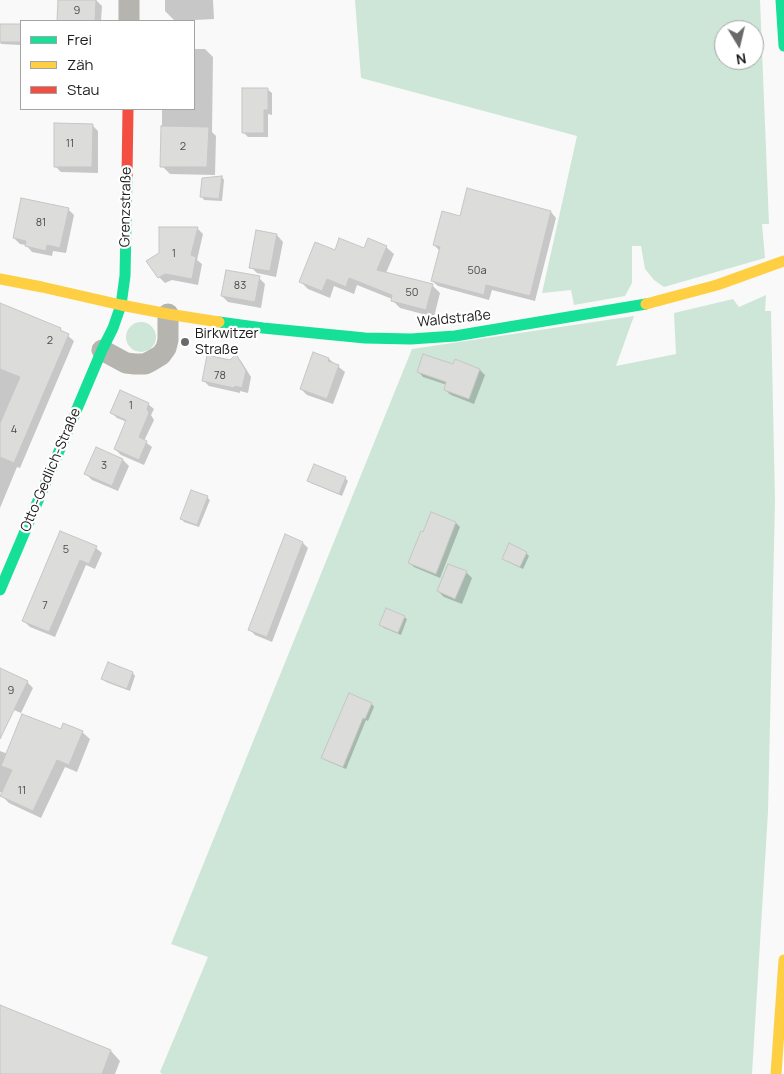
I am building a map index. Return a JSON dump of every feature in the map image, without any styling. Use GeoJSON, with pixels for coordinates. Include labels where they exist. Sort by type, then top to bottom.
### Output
{"type":"FeatureCollection","features":[{"type":"Feature","properties":{"kind":"main road"},"geometry":{"type":"LineString","coordinates":[[781,0],[784,46]]}},
{"type":"Feature","properties":{"kind":"main road","name":"Grenzstraße"},"geometry":{"type":"LineString","coordinates":[[121,305],[124,276],[128,110]]}},
{"type":"Feature","properties":{"kind":"main road","name":"Waldstraße"},"geometry":{"type":"LineString","coordinates":[[121,305],[262,328],[365,338],[411,339],[455,336],[637,306],[717,285],[784,261]]}},
{"type":"Feature","properties":{"kind":"main road"},"geometry":{"type":"LineString","coordinates":[[0,279],[121,305]]}},
{"type":"Feature","properties":{"kind":"main road","name":"Otto-Gedlich-Straße"},"geometry":{"type":"LineString","coordinates":[[0,590],[113,328],[121,305]]}},
{"type":"Feature","properties":{"kind":"main road"},"geometry":{"type":"LineString","coordinates":[[776,1074],[784,960]]}},
{"type":"Feature","properties":{"kind":"street"},"geometry":{"type":"LineString","coordinates":[[129,0],[129,20]]}},
{"type":"Feature","properties":{"kind":"street"},"geometry":{"type":"LineString","coordinates":[[102,350],[126,363],[145,364],[151,362],[161,355],[166,348],[168,340],[168,314]]}},
{"type":"Feature","properties":{"kind":"green space"},"geometry":{"type":"Polygon","coordinates":[[[355,0],[760,0],[761,20],[714,20],[714,70],[763,70],[769,224],[762,224],[765,258],[664,287],[654,280],[645,269],[641,246],[632,246],[632,283],[625,296],[574,305],[571,290],[542,293],[577,136],[361,78],[355,0]]]}},
{"type":"Feature","properties":{"kind":"green space"},"geometry":{"type":"Polygon","coordinates":[[[766,295],[765,311],[771,311],[775,501],[768,812],[752,1074],[162,1074],[160,1072],[208,957],[171,944],[412,349],[634,316],[616,366],[676,354],[674,313],[733,299],[739,307],[766,295]]]}},
{"type":"Feature","properties":{"kind":"green space"},"geometry":{"type":"Polygon","coordinates":[[[141,322],[151,327],[156,337],[151,347],[141,352],[131,347],[126,337],[131,327],[141,322]]]}},
{"type":"Feature","properties":{"kind":"building"},"geometry":{"type":"Polygon","coordinates":[[[58,0],[96,0],[95,20],[57,20],[58,0]]]}},
{"type":"Feature","properties":{"kind":"building"},"geometry":{"type":"Polygon","coordinates":[[[0,24],[20,24],[20,42],[0,42],[0,24]]]}},
{"type":"Feature","properties":{"kind":"building"},"geometry":{"type":"Polygon","coordinates":[[[242,88],[268,88],[268,110],[264,110],[264,133],[242,133],[242,88]]]}},
{"type":"Feature","properties":{"kind":"building"},"geometry":{"type":"Polygon","coordinates":[[[54,123],[93,124],[92,167],[54,167],[54,123]]]}},
{"type":"Feature","properties":{"kind":"building"},"geometry":{"type":"Polygon","coordinates":[[[161,126],[209,127],[207,167],[160,167],[161,126]]]}},
{"type":"Feature","properties":{"kind":"building"},"geometry":{"type":"Polygon","coordinates":[[[222,176],[219,199],[200,197],[202,178],[222,176]]]}},
{"type":"Feature","properties":{"kind":"building"},"geometry":{"type":"Polygon","coordinates":[[[467,188],[551,211],[530,296],[486,285],[484,295],[431,281],[440,247],[433,245],[442,211],[460,216],[467,188]]]}},
{"type":"Feature","properties":{"kind":"building"},"geometry":{"type":"Polygon","coordinates":[[[21,198],[69,208],[60,248],[47,245],[46,251],[25,246],[26,241],[13,238],[21,198]]]}},
{"type":"Feature","properties":{"kind":"building"},"geometry":{"type":"Polygon","coordinates":[[[159,227],[198,227],[191,255],[196,257],[192,279],[165,274],[158,278],[146,261],[159,253],[159,227]]]}},
{"type":"Feature","properties":{"kind":"building"},"geometry":{"type":"Polygon","coordinates":[[[256,230],[277,234],[270,271],[249,268],[256,230]]]}},
{"type":"Feature","properties":{"kind":"building"},"geometry":{"type":"Polygon","coordinates":[[[339,238],[364,248],[368,238],[387,246],[377,270],[433,284],[426,310],[391,301],[392,295],[349,278],[346,287],[327,279],[322,291],[299,282],[315,242],[335,250],[339,238]]]}},
{"type":"Feature","properties":{"kind":"building"},"geometry":{"type":"Polygon","coordinates":[[[226,270],[260,276],[255,302],[221,296],[226,270]]]}},
{"type":"Feature","properties":{"kind":"building"},"geometry":{"type":"Polygon","coordinates":[[[0,303],[61,328],[60,330],[69,334],[14,463],[0,457],[0,423],[20,377],[0,369],[0,303]]]}},
{"type":"Feature","properties":{"kind":"building"},"geometry":{"type":"Polygon","coordinates":[[[313,352],[329,358],[328,361],[339,365],[327,399],[300,389],[313,352]]]}},
{"type":"Feature","properties":{"kind":"building"},"geometry":{"type":"Polygon","coordinates":[[[236,354],[246,371],[242,388],[202,381],[207,355],[230,360],[236,354]]]}},
{"type":"Feature","properties":{"kind":"building"},"geometry":{"type":"Polygon","coordinates":[[[423,354],[453,364],[455,359],[480,369],[469,399],[444,390],[446,382],[417,372],[423,354]]]}},
{"type":"Feature","properties":{"kind":"building"},"geometry":{"type":"Polygon","coordinates":[[[120,390],[149,403],[147,409],[149,413],[139,437],[147,441],[139,460],[114,449],[126,420],[110,413],[120,390]]]}},
{"type":"Feature","properties":{"kind":"building"},"geometry":{"type":"Polygon","coordinates":[[[96,447],[123,459],[112,486],[84,474],[96,447]]]}},
{"type":"Feature","properties":{"kind":"building"},"geometry":{"type":"Polygon","coordinates":[[[314,464],[346,477],[339,494],[307,481],[314,464]]]}},
{"type":"Feature","properties":{"kind":"building"},"geometry":{"type":"Polygon","coordinates":[[[191,490],[208,496],[197,525],[180,519],[191,490]]]}},
{"type":"Feature","properties":{"kind":"building"},"geometry":{"type":"Polygon","coordinates":[[[431,512],[456,522],[436,574],[408,563],[431,512]]]}},
{"type":"Feature","properties":{"kind":"building"},"geometry":{"type":"Polygon","coordinates":[[[60,531],[97,546],[89,564],[80,560],[49,632],[22,621],[60,531]]]}},
{"type":"Feature","properties":{"kind":"building"},"geometry":{"type":"Polygon","coordinates":[[[285,534],[303,542],[267,637],[248,630],[285,534]]]}},
{"type":"Feature","properties":{"kind":"building"},"geometry":{"type":"Polygon","coordinates":[[[509,543],[527,552],[520,567],[502,559],[509,543]]]}},
{"type":"Feature","properties":{"kind":"building"},"geometry":{"type":"Polygon","coordinates":[[[448,564],[467,571],[455,599],[437,591],[448,564]]]}},
{"type":"Feature","properties":{"kind":"building"},"geometry":{"type":"Polygon","coordinates":[[[386,608],[405,616],[398,633],[379,625],[386,608]]]}},
{"type":"Feature","properties":{"kind":"building"},"geometry":{"type":"Polygon","coordinates":[[[108,662],[133,672],[127,689],[101,679],[108,662]]]}},
{"type":"Feature","properties":{"kind":"building"},"geometry":{"type":"Polygon","coordinates":[[[0,668],[28,681],[0,739],[0,668]]]}},
{"type":"Feature","properties":{"kind":"building"},"geometry":{"type":"Polygon","coordinates":[[[349,693],[372,703],[365,719],[363,718],[343,767],[321,758],[349,693]]]}},
{"type":"Feature","properties":{"kind":"building"},"geometry":{"type":"Polygon","coordinates":[[[22,714],[61,729],[63,723],[83,731],[69,765],[57,760],[33,811],[0,796],[12,770],[1,766],[22,714]]]}},
{"type":"Feature","properties":{"kind":"building"},"geometry":{"type":"Polygon","coordinates":[[[0,1005],[111,1050],[102,1074],[0,1074],[0,1005]]]}},
{"type":"Feature","properties":{"kind":"traffic: fast"},"geometry":{"type":"LineString","coordinates":[[781,0],[784,46]]}},
{"type":"Feature","properties":{"kind":"traffic: fast"},"geometry":{"type":"LineString","coordinates":[[0,590],[113,328],[121,305],[125,276],[127,176]]}},
{"type":"Feature","properties":{"kind":"traffic: fast"},"geometry":{"type":"LineString","coordinates":[[219,322],[365,338],[411,339],[455,336],[646,304]]}},
{"type":"Feature","properties":{"kind":"traffic: slow"},"geometry":{"type":"LineString","coordinates":[[646,304],[717,285],[784,261]]}},
{"type":"Feature","properties":{"kind":"traffic: slow"},"geometry":{"type":"LineString","coordinates":[[0,279],[121,305],[219,322]]}},
{"type":"Feature","properties":{"kind":"traffic: slow"},"geometry":{"type":"LineString","coordinates":[[776,1074],[784,960]]}},
{"type":"Feature","properties":{"kind":"traffic: jam"},"geometry":{"type":"LineString","coordinates":[[127,176],[128,110]]}},
{"type":"Feature","properties":{"kind":"place","name":"Birkwitzer Straße"},"geometry":{"type":"Point","coordinates":[185,342]}}]}
